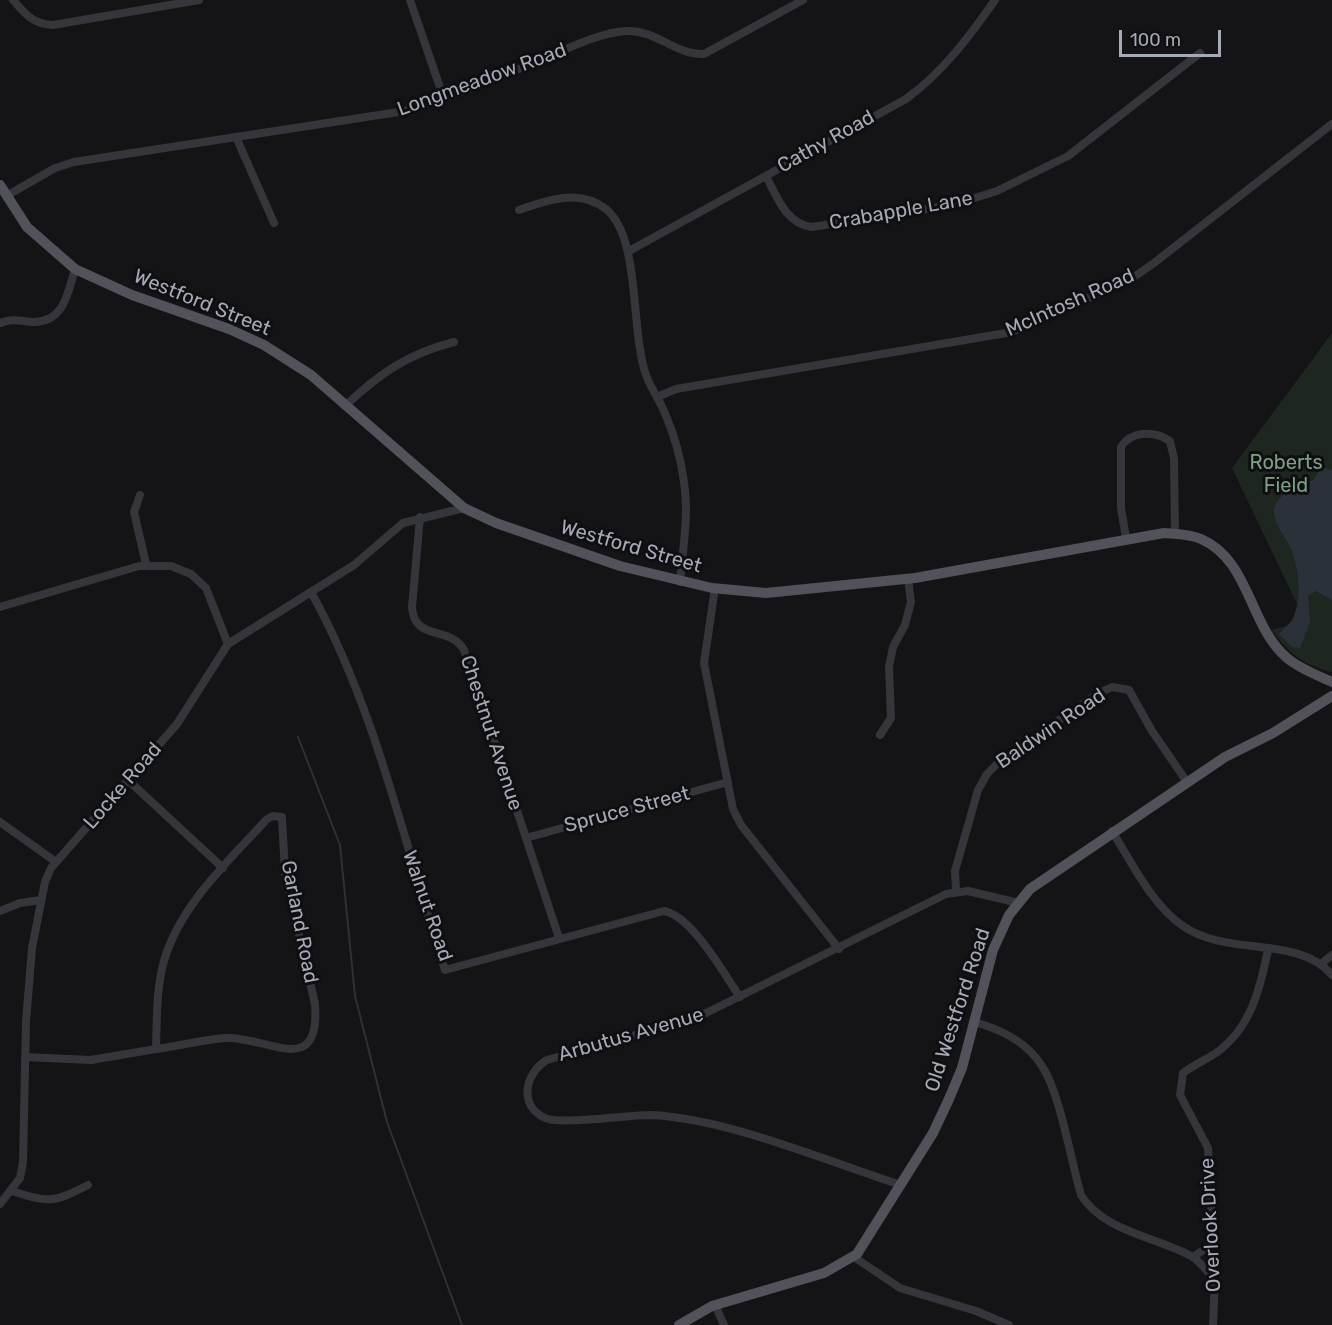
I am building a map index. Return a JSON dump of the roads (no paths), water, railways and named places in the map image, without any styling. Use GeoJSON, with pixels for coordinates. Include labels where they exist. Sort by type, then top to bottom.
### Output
{"type":"FeatureCollection","features":[{"type":"Feature","properties":{"kind":"main road","name":"Westford Street"},"geometry":{"type":"LineString","coordinates":[[0,185],[27,227],[75,269],[132,295],[229,329],[264,345],[311,375],[464,508],[496,523],[620,566],[680,582],[766,593],[908,578],[1126,538],[1164,532],[1175,534],[1201,539],[1224,556],[1242,581],[1272,642],[1295,664],[1332,682]]}},
{"type":"Feature","properties":{"kind":"main road","name":"Old Westford Road"},"geometry":{"type":"LineString","coordinates":[[679,1325],[715,1305],[824,1273],[854,1257],[933,1133],[962,1068],[993,950],[1009,915],[1030,889],[1187,782],[1332,696]]}},
{"type":"Feature","properties":{"kind":"street"},"geometry":{"type":"LineString","coordinates":[[13,0],[29,18],[38,24],[53,25],[199,0]]}},
{"type":"Feature","properties":{"kind":"street"},"geometry":{"type":"LineString","coordinates":[[410,0],[444,99]]}},
{"type":"Feature","properties":{"kind":"street","name":"Longmeadow Road"},"geometry":{"type":"LineString","coordinates":[[8,195],[55,168],[74,162],[381,116],[444,99],[586,41],[624,31],[653,35],[691,53],[704,54],[721,48],[803,0]]}},
{"type":"Feature","properties":{"kind":"street","name":"Cathy Road"},"geometry":{"type":"LineString","coordinates":[[629,251],[906,99],[925,85],[950,60],[996,0]]}},
{"type":"Feature","properties":{"kind":"street","name":"Crabapple Lane"},"geometry":{"type":"LineString","coordinates":[[766,176],[791,218],[801,226],[812,227],[970,201],[1068,156],[1200,53]]}},
{"type":"Feature","properties":{"kind":"street","name":"McIntosh Road"},"geometry":{"type":"LineString","coordinates":[[657,397],[676,388],[1012,332],[1131,279],[1332,124]]}},
{"type":"Feature","properties":{"kind":"street"},"geometry":{"type":"LineString","coordinates":[[236,137],[274,223]]}},
{"type":"Feature","properties":{"kind":"street"},"geometry":{"type":"LineString","coordinates":[[519,210],[564,197],[593,201],[608,211],[621,229],[629,251],[640,346],[646,374],[676,444],[685,485],[680,582]]}},
{"type":"Feature","properties":{"kind":"street"},"geometry":{"type":"LineString","coordinates":[[0,323],[10,320],[39,321],[57,314],[65,303],[75,269]]}},
{"type":"Feature","properties":{"kind":"street"},"geometry":{"type":"LineString","coordinates":[[345,406],[376,377],[399,363],[454,342]]}},
{"type":"Feature","properties":{"kind":"street"},"geometry":{"type":"LineString","coordinates":[[1126,538],[1121,508],[1121,447],[1126,438],[1134,434],[1163,436],[1170,441],[1174,459],[1175,534]]}},
{"type":"Feature","properties":{"kind":"street"},"geometry":{"type":"LineString","coordinates":[[140,495],[134,512],[146,564]]}},
{"type":"Feature","properties":{"kind":"street","name":"Locke Road"},"geometry":{"type":"LineString","coordinates":[[0,1204],[20,1178],[25,1150],[25,1057],[32,948],[47,875],[129,781],[195,699],[213,663],[228,644],[354,566],[403,523],[464,508]]}},
{"type":"Feature","properties":{"kind":"street","name":"Chestnut Avenue"},"geometry":{"type":"LineString","coordinates":[[420,517],[412,607],[414,619],[419,627],[453,639],[464,650],[559,938]]}},
{"type":"Feature","properties":{"kind":"street"},"geometry":{"type":"LineString","coordinates":[[0,606],[146,564],[171,566],[199,581],[211,597],[228,644]]}},
{"type":"Feature","properties":{"kind":"street"},"geometry":{"type":"LineString","coordinates":[[880,735],[891,718],[889,667],[893,647],[905,624],[911,602],[908,578]]}},
{"type":"Feature","properties":{"kind":"street"},"geometry":{"type":"LineString","coordinates":[[715,588],[704,663],[734,809],[741,825],[839,949]]}},
{"type":"Feature","properties":{"kind":"street","name":"Walnut Road"},"geometry":{"type":"LineString","coordinates":[[311,592],[334,634],[361,704],[445,970],[647,914],[671,912],[693,932],[740,997]]}},
{"type":"Feature","properties":{"kind":"street","name":"Baldwin Road"},"geometry":{"type":"LineString","coordinates":[[956,891],[955,871],[978,790],[987,774],[1001,760],[1097,694],[1112,687],[1129,690],[1152,731],[1187,782]]}},
{"type":"Feature","properties":{"kind":"street"},"geometry":{"type":"LineString","coordinates":[[129,781],[223,868]]}},
{"type":"Feature","properties":{"kind":"street","name":"Spruce Street"},"geometry":{"type":"LineString","coordinates":[[526,838],[728,782]]}},
{"type":"Feature","properties":{"kind":"street","name":"Garland Road"},"geometry":{"type":"LineString","coordinates":[[25,1057],[91,1060],[227,1038],[290,1051],[301,1048],[312,1039],[316,1021],[315,1004],[285,873],[282,817],[273,816],[267,819],[199,894],[181,922],[164,960],[156,1049]]}},
{"type":"Feature","properties":{"kind":"street"},"geometry":{"type":"LineString","coordinates":[[0,822],[56,862]]}},
{"type":"Feature","properties":{"kind":"street"},"geometry":{"type":"LineString","coordinates":[[1112,831],[1156,898],[1170,916],[1184,927],[1225,944],[1306,956],[1322,963],[1332,975]]}},
{"type":"Feature","properties":{"kind":"street"},"geometry":{"type":"LineString","coordinates":[[956,891],[968,891],[1019,903]]}},
{"type":"Feature","properties":{"kind":"street","name":"Arbutus Avenue"},"geometry":{"type":"LineString","coordinates":[[901,1185],[754,1137],[693,1120],[636,1115],[555,1121],[540,1115],[530,1103],[527,1094],[529,1078],[534,1069],[547,1060],[678,1025],[956,891]]}},
{"type":"Feature","properties":{"kind":"street"},"geometry":{"type":"LineString","coordinates":[[0,911],[20,903],[41,900]]}},
{"type":"Feature","properties":{"kind":"street","name":"Overlook Drive"},"geometry":{"type":"LineString","coordinates":[[1213,1325],[1215,1279],[1208,1148],[1180,1095],[1180,1084],[1183,1073],[1216,1053],[1243,1026],[1261,988],[1268,950]]}},
{"type":"Feature","properties":{"kind":"street"},"geometry":{"type":"LineString","coordinates":[[1322,963],[1332,955]]}},
{"type":"Feature","properties":{"kind":"street"},"geometry":{"type":"LineString","coordinates":[[974,1022],[996,1028],[1029,1049],[1043,1067],[1053,1092],[1081,1194],[1088,1207],[1112,1221],[1193,1257],[1215,1279]]}},
{"type":"Feature","properties":{"kind":"street"},"geometry":{"type":"LineString","coordinates":[[12,1191],[42,1201],[61,1199],[88,1185]]}},
{"type":"Feature","properties":{"kind":"street"},"geometry":{"type":"LineString","coordinates":[[1193,1257],[1213,1244]]}},
{"type":"Feature","properties":{"kind":"street"},"geometry":{"type":"LineString","coordinates":[[854,1257],[900,1288],[976,1311],[1009,1325]]}},
{"type":"Feature","properties":{"kind":"street"},"geometry":{"type":"LineString","coordinates":[[715,1305],[724,1325]]}},
{"type":"Feature","properties":{"kind":"waterway"},"geometry":{"type":"LineString","coordinates":[[298,737],[340,845],[355,996],[387,1122],[462,1325]]}},
{"type":"Feature","properties":{"kind":"park label","name":"Roberts Field"},"geometry":{"type":"Point","coordinates":[1286,474]}}]}
